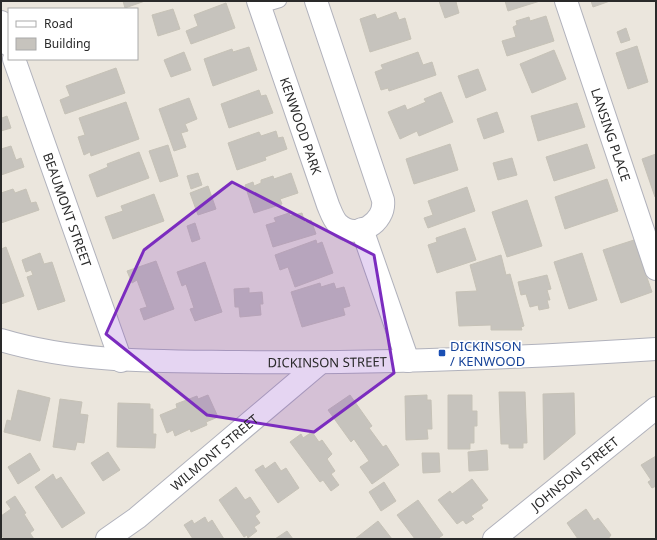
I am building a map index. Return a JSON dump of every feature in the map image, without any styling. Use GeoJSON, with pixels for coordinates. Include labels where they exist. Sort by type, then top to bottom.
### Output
{"type":"FeatureCollection","features":[{"type":"Feature","properties":{"kind":"street"},"geometry":{"type":"LineString","coordinates":[[316,1],[383,200],[379,219],[371,226],[362,229],[408,361]]}},
{"type":"Feature","properties":{"kind":"street","name":"LANSING PLACE"},"geometry":{"type":"LineString","coordinates":[[566,1],[656,269]]}},
{"type":"Feature","properties":{"kind":"street","name":"KENWOOD PARK"},"geometry":{"type":"LineString","coordinates":[[266,3],[328,205],[339,225],[354,230],[362,229]]}},
{"type":"Feature","properties":{"kind":"street"},"geometry":{"type":"LineString","coordinates":[[1,22],[8,42]]}},
{"type":"Feature","properties":{"kind":"street","name":"BEAUMONT STREET"},"geometry":{"type":"LineString","coordinates":[[14,60],[121,361]]}},
{"type":"Feature","properties":{"kind":"street","name":"DICKINSON STREET"},"geometry":{"type":"LineString","coordinates":[[1,340],[45,352],[121,361],[320,363],[408,361],[656,349]]}},
{"type":"Feature","properties":{"kind":"street","name":"WILMONT STREET"},"geometry":{"type":"LineString","coordinates":[[107,539],[136,518],[320,363]]}},
{"type":"Feature","properties":{"kind":"street","name":"JOHNSON STREET"},"geometry":{"type":"LineString","coordinates":[[494,539],[656,408]]}},
{"type":"Feature","properties":{"kind":"highlighted area"},"geometry":{"type":"Polygon","coordinates":[[[232,182],[374,255],[394,373],[314,432],[207,415],[106,334],[144,250],[232,182]]]}},
{"type":"Feature","properties":{"kind":"building"},"geometry":{"type":"Polygon","coordinates":[[[123,1],[145,1],[125,8],[123,1]]]}},
{"type":"Feature","properties":{"kind":"building"},"geometry":{"type":"Polygon","coordinates":[[[439,1],[459,1],[456,2],[459,13],[445,18],[439,1]]]}},
{"type":"Feature","properties":{"kind":"building"},"geometry":{"type":"Polygon","coordinates":[[[505,1],[540,1],[508,11],[505,1]]]}},
{"type":"Feature","properties":{"kind":"building"},"geometry":{"type":"Polygon","coordinates":[[[591,1],[610,1],[593,7],[591,1]]]}},
{"type":"Feature","properties":{"kind":"building"},"geometry":{"type":"Polygon","coordinates":[[[226,3],[235,28],[191,44],[186,31],[198,26],[194,15],[226,3]]]}},
{"type":"Feature","properties":{"kind":"building"},"geometry":{"type":"Polygon","coordinates":[[[173,9],[180,29],[158,36],[152,15],[173,9]]]}},
{"type":"Feature","properties":{"kind":"building"},"geometry":{"type":"Polygon","coordinates":[[[396,12],[399,20],[405,18],[411,39],[370,52],[360,19],[375,14],[377,19],[396,12]]]}},
{"type":"Feature","properties":{"kind":"building"},"geometry":{"type":"Polygon","coordinates":[[[546,16],[554,41],[507,56],[502,41],[516,37],[513,27],[517,25],[516,21],[529,17],[530,21],[546,16]]]}},
{"type":"Feature","properties":{"kind":"building"},"geometry":{"type":"Polygon","coordinates":[[[626,28],[630,40],[621,43],[617,32],[626,28]]]}},
{"type":"Feature","properties":{"kind":"building"},"geometry":{"type":"Polygon","coordinates":[[[637,46],[648,82],[628,89],[616,53],[637,46]]]}},
{"type":"Feature","properties":{"kind":"building"},"geometry":{"type":"Polygon","coordinates":[[[249,47],[257,70],[213,86],[204,59],[232,49],[233,52],[249,47]]]}},
{"type":"Feature","properties":{"kind":"building"},"geometry":{"type":"Polygon","coordinates":[[[554,50],[566,79],[532,93],[520,64],[554,50]]]}},
{"type":"Feature","properties":{"kind":"building"},"geometry":{"type":"Polygon","coordinates":[[[184,52],[191,70],[171,77],[164,60],[184,52]]]}},
{"type":"Feature","properties":{"kind":"building"},"geometry":{"type":"Polygon","coordinates":[[[418,52],[423,65],[432,62],[436,75],[389,91],[388,88],[381,90],[375,72],[383,69],[381,65],[418,52]]]}},
{"type":"Feature","properties":{"kind":"building"},"geometry":{"type":"Polygon","coordinates":[[[116,68],[125,93],[65,114],[60,100],[70,96],[66,86],[116,68]]]}},
{"type":"Feature","properties":{"kind":"building"},"geometry":{"type":"Polygon","coordinates":[[[478,69],[486,90],[466,98],[458,76],[478,69]]]}},
{"type":"Feature","properties":{"kind":"building"},"geometry":{"type":"Polygon","coordinates":[[[259,90],[261,96],[266,95],[273,113],[229,128],[221,104],[259,90]]]}},
{"type":"Feature","properties":{"kind":"building"},"geometry":{"type":"Polygon","coordinates":[[[441,92],[453,122],[419,136],[417,131],[400,139],[388,112],[405,105],[407,110],[426,102],[424,99],[441,92]]]}},
{"type":"Feature","properties":{"kind":"building"},"geometry":{"type":"Polygon","coordinates":[[[189,98],[197,119],[185,124],[188,131],[181,133],[186,147],[174,151],[159,109],[189,98]]]}},
{"type":"Feature","properties":{"kind":"building"},"geometry":{"type":"Polygon","coordinates":[[[126,102],[139,139],[91,156],[90,152],[84,155],[78,137],[85,135],[79,118],[126,102]]]}},
{"type":"Feature","properties":{"kind":"building"},"geometry":{"type":"Polygon","coordinates":[[[577,103],[585,127],[538,141],[531,116],[577,103]]]}},
{"type":"Feature","properties":{"kind":"building"},"geometry":{"type":"Polygon","coordinates":[[[497,112],[504,132],[484,139],[477,119],[497,112]]]}},
{"type":"Feature","properties":{"kind":"building"},"geometry":{"type":"Polygon","coordinates":[[[1,115],[2,118],[7,116],[11,128],[1,131],[1,115]]]}},
{"type":"Feature","properties":{"kind":"building"},"geometry":{"type":"Polygon","coordinates":[[[276,131],[278,138],[283,137],[287,149],[265,157],[266,160],[237,170],[228,143],[259,132],[261,136],[276,131]]]}},
{"type":"Feature","properties":{"kind":"building"},"geometry":{"type":"Polygon","coordinates":[[[450,144],[458,170],[414,184],[406,159],[450,144]]]}},
{"type":"Feature","properties":{"kind":"building"},"geometry":{"type":"Polygon","coordinates":[[[587,144],[595,168],[554,181],[546,157],[587,144]]]}},
{"type":"Feature","properties":{"kind":"building"},"geometry":{"type":"Polygon","coordinates":[[[168,145],[178,176],[160,182],[149,151],[168,145]]]}},
{"type":"Feature","properties":{"kind":"building"},"geometry":{"type":"Polygon","coordinates":[[[11,146],[16,160],[21,158],[24,167],[1,175],[1,149],[11,146]]]}},
{"type":"Feature","properties":{"kind":"building"},"geometry":{"type":"Polygon","coordinates":[[[139,152],[149,178],[97,197],[89,175],[108,167],[107,164],[139,152]]]}},
{"type":"Feature","properties":{"kind":"building"},"geometry":{"type":"Polygon","coordinates":[[[656,154],[656,197],[655,197],[642,159],[656,154]]]}},
{"type":"Feature","properties":{"kind":"building"},"geometry":{"type":"Polygon","coordinates":[[[512,158],[517,175],[498,180],[493,163],[512,158]]]}},
{"type":"Feature","properties":{"kind":"building"},"geometry":{"type":"Polygon","coordinates":[[[198,173],[202,185],[191,189],[187,176],[198,173]]]}},
{"type":"Feature","properties":{"kind":"building"},"geometry":{"type":"Polygon","coordinates":[[[291,173],[298,193],[280,199],[282,204],[254,213],[245,185],[253,182],[254,186],[261,183],[261,180],[273,176],[274,179],[291,173]]]}},
{"type":"Feature","properties":{"kind":"building"},"geometry":{"type":"Polygon","coordinates":[[[607,179],[618,211],[565,229],[555,197],[607,179]]]}},
{"type":"Feature","properties":{"kind":"building"},"geometry":{"type":"Polygon","coordinates":[[[208,186],[216,209],[198,215],[190,193],[208,186]]]}},
{"type":"Feature","properties":{"kind":"building"},"geometry":{"type":"Polygon","coordinates":[[[467,187],[475,211],[428,228],[424,218],[433,215],[428,201],[467,187]]]}},
{"type":"Feature","properties":{"kind":"building"},"geometry":{"type":"Polygon","coordinates":[[[13,189],[15,193],[26,189],[31,203],[36,202],[39,210],[1,223],[1,193],[13,189]]]}},
{"type":"Feature","properties":{"kind":"building"},"geometry":{"type":"Polygon","coordinates":[[[154,194],[164,221],[113,239],[105,217],[123,211],[121,206],[154,194]]]}},
{"type":"Feature","properties":{"kind":"building"},"geometry":{"type":"Polygon","coordinates":[[[527,200],[542,246],[507,257],[492,212],[527,200]]]}},
{"type":"Feature","properties":{"kind":"building"},"geometry":{"type":"Polygon","coordinates":[[[289,213],[290,216],[302,213],[305,223],[311,220],[316,234],[273,247],[266,225],[276,222],[274,218],[289,213]]]}},
{"type":"Feature","properties":{"kind":"building"},"geometry":{"type":"Polygon","coordinates":[[[195,223],[200,239],[192,242],[187,226],[195,223]]]}},
{"type":"Feature","properties":{"kind":"building"},"geometry":{"type":"Polygon","coordinates":[[[465,228],[476,260],[437,273],[428,245],[437,242],[436,238],[465,228]]]}},
{"type":"Feature","properties":{"kind":"building"},"geometry":{"type":"Polygon","coordinates":[[[316,240],[317,244],[322,242],[333,273],[295,287],[288,267],[280,270],[275,255],[316,240]]]}},
{"type":"Feature","properties":{"kind":"building"},"geometry":{"type":"Polygon","coordinates":[[[634,240],[652,292],[621,303],[603,250],[634,240]]]}},
{"type":"Feature","properties":{"kind":"building"},"geometry":{"type":"Polygon","coordinates":[[[6,247],[24,296],[1,304],[1,249],[6,247]]]}},
{"type":"Feature","properties":{"kind":"building"},"geometry":{"type":"Polygon","coordinates":[[[40,253],[44,264],[52,262],[65,301],[38,310],[27,277],[33,275],[31,270],[26,272],[22,260],[40,253]]]}},
{"type":"Feature","properties":{"kind":"building"},"geometry":{"type":"Polygon","coordinates":[[[582,253],[597,300],[569,309],[554,262],[582,253]]]}},
{"type":"Feature","properties":{"kind":"building"},"geometry":{"type":"Polygon","coordinates":[[[501,255],[506,275],[510,274],[524,326],[521,327],[522,330],[491,330],[491,325],[459,326],[456,292],[477,291],[470,265],[501,255]]]}},
{"type":"Feature","properties":{"kind":"building"},"geometry":{"type":"Polygon","coordinates":[[[156,261],[174,309],[144,320],[140,309],[147,307],[137,280],[132,283],[127,271],[156,261]]]}},
{"type":"Feature","properties":{"kind":"building"},"geometry":{"type":"Polygon","coordinates":[[[205,262],[222,312],[195,321],[190,309],[194,308],[186,284],[182,286],[177,272],[205,262]]]}},
{"type":"Feature","properties":{"kind":"building"},"geometry":{"type":"Polygon","coordinates":[[[547,275],[551,289],[547,290],[550,300],[547,300],[549,308],[539,310],[538,305],[530,307],[526,294],[521,295],[518,282],[547,275]]]}},
{"type":"Feature","properties":{"kind":"building"},"geometry":{"type":"Polygon","coordinates":[[[320,283],[321,287],[334,283],[336,289],[344,287],[350,306],[343,308],[345,315],[302,327],[291,292],[320,283]]]}},
{"type":"Feature","properties":{"kind":"building"},"geometry":{"type":"Polygon","coordinates":[[[249,288],[249,293],[262,292],[263,304],[260,304],[261,315],[240,317],[239,307],[235,307],[234,289],[249,288]]]}},
{"type":"Feature","properties":{"kind":"building"},"geometry":{"type":"Polygon","coordinates":[[[18,390],[50,398],[40,441],[4,432],[7,420],[11,421],[18,390]]]}},
{"type":"Feature","properties":{"kind":"building"},"geometry":{"type":"Polygon","coordinates":[[[499,392],[525,392],[527,443],[523,443],[523,448],[509,448],[509,444],[501,444],[499,392]]]}},
{"type":"Feature","properties":{"kind":"building"},"geometry":{"type":"Polygon","coordinates":[[[574,393],[575,434],[544,460],[543,394],[574,393]]]}},
{"type":"Feature","properties":{"kind":"building"},"geometry":{"type":"Polygon","coordinates":[[[208,395],[218,417],[206,422],[207,425],[191,432],[190,429],[175,436],[173,430],[167,433],[160,415],[177,408],[176,404],[197,396],[198,399],[208,395]]]}},
{"type":"Feature","properties":{"kind":"building"},"geometry":{"type":"Polygon","coordinates":[[[350,395],[372,426],[369,428],[383,447],[386,445],[399,465],[372,484],[360,467],[369,461],[354,439],[351,442],[328,410],[350,395]]]}},
{"type":"Feature","properties":{"kind":"building"},"geometry":{"type":"Polygon","coordinates":[[[427,395],[427,400],[431,400],[432,429],[427,429],[428,439],[406,440],[405,396],[427,395]]]}},
{"type":"Feature","properties":{"kind":"building"},"geometry":{"type":"Polygon","coordinates":[[[448,395],[472,395],[472,411],[477,411],[477,426],[474,426],[474,443],[470,443],[470,449],[448,449],[448,395]]]}},
{"type":"Feature","properties":{"kind":"building"},"geometry":{"type":"Polygon","coordinates":[[[60,399],[82,402],[80,414],[88,415],[84,443],[77,442],[75,450],[53,447],[60,399]]]}},
{"type":"Feature","properties":{"kind":"building"},"geometry":{"type":"Polygon","coordinates":[[[118,403],[150,404],[150,409],[153,409],[153,434],[156,434],[155,448],[117,447],[118,403]]]}},
{"type":"Feature","properties":{"kind":"building"},"geometry":{"type":"Polygon","coordinates":[[[312,432],[319,442],[322,440],[332,454],[327,459],[335,471],[331,474],[339,485],[331,491],[323,480],[320,482],[290,442],[301,434],[303,438],[312,432]]]}},
{"type":"Feature","properties":{"kind":"building"},"geometry":{"type":"Polygon","coordinates":[[[487,450],[488,470],[469,471],[468,452],[487,450]]]}},
{"type":"Feature","properties":{"kind":"building"},"geometry":{"type":"Polygon","coordinates":[[[108,452],[120,470],[103,481],[91,463],[108,452]]]}},
{"type":"Feature","properties":{"kind":"building"},"geometry":{"type":"Polygon","coordinates":[[[30,453],[40,470],[18,484],[8,467],[30,453]]]}},
{"type":"Feature","properties":{"kind":"building"},"geometry":{"type":"Polygon","coordinates":[[[422,453],[439,453],[440,472],[423,473],[422,453]]]}},
{"type":"Feature","properties":{"kind":"building"},"geometry":{"type":"Polygon","coordinates":[[[656,456],[656,486],[652,488],[648,482],[651,480],[641,465],[656,456]]]}},
{"type":"Feature","properties":{"kind":"building"},"geometry":{"type":"Polygon","coordinates":[[[275,462],[281,471],[286,468],[299,488],[278,503],[255,470],[263,465],[265,469],[275,462]]]}},
{"type":"Feature","properties":{"kind":"building"},"geometry":{"type":"Polygon","coordinates":[[[53,474],[56,480],[61,477],[85,513],[62,528],[35,487],[53,474]]]}},
{"type":"Feature","properties":{"kind":"building"},"geometry":{"type":"Polygon","coordinates":[[[472,479],[488,500],[481,505],[483,508],[471,516],[474,519],[466,524],[463,520],[457,524],[438,500],[450,491],[452,494],[472,479]]]}},
{"type":"Feature","properties":{"kind":"building"},"geometry":{"type":"Polygon","coordinates":[[[384,482],[396,501],[381,511],[369,492],[384,482]]]}},
{"type":"Feature","properties":{"kind":"building"},"geometry":{"type":"Polygon","coordinates":[[[236,487],[245,500],[250,497],[260,512],[255,516],[260,523],[254,527],[257,531],[248,538],[247,535],[244,537],[219,500],[236,487]]]}},
{"type":"Feature","properties":{"kind":"building"},"geometry":{"type":"Polygon","coordinates":[[[15,496],[26,513],[24,514],[34,530],[30,533],[34,539],[4,539],[1,534],[1,516],[11,509],[6,502],[15,496]]]}},
{"type":"Feature","properties":{"kind":"building"},"geometry":{"type":"Polygon","coordinates":[[[418,500],[443,535],[437,539],[415,539],[397,515],[418,500]]]}},
{"type":"Feature","properties":{"kind":"building"},"geometry":{"type":"Polygon","coordinates":[[[586,509],[594,521],[598,518],[611,535],[608,539],[578,539],[567,523],[586,509]]]}},
{"type":"Feature","properties":{"kind":"building"},"geometry":{"type":"Polygon","coordinates":[[[205,517],[208,523],[212,520],[224,539],[193,539],[184,525],[192,520],[194,524],[205,517]]]}},
{"type":"Feature","properties":{"kind":"building"},"geometry":{"type":"Polygon","coordinates":[[[378,521],[392,539],[355,539],[378,521]]]}},
{"type":"Feature","properties":{"kind":"building"},"geometry":{"type":"Polygon","coordinates":[[[287,531],[293,539],[275,539],[287,531]]]}},
{"type":"Feature","properties":{"kind":"place","name":"DICKINSON / KENWOOD"},"geometry":{"type":"Point","coordinates":[442,353]}}]}
